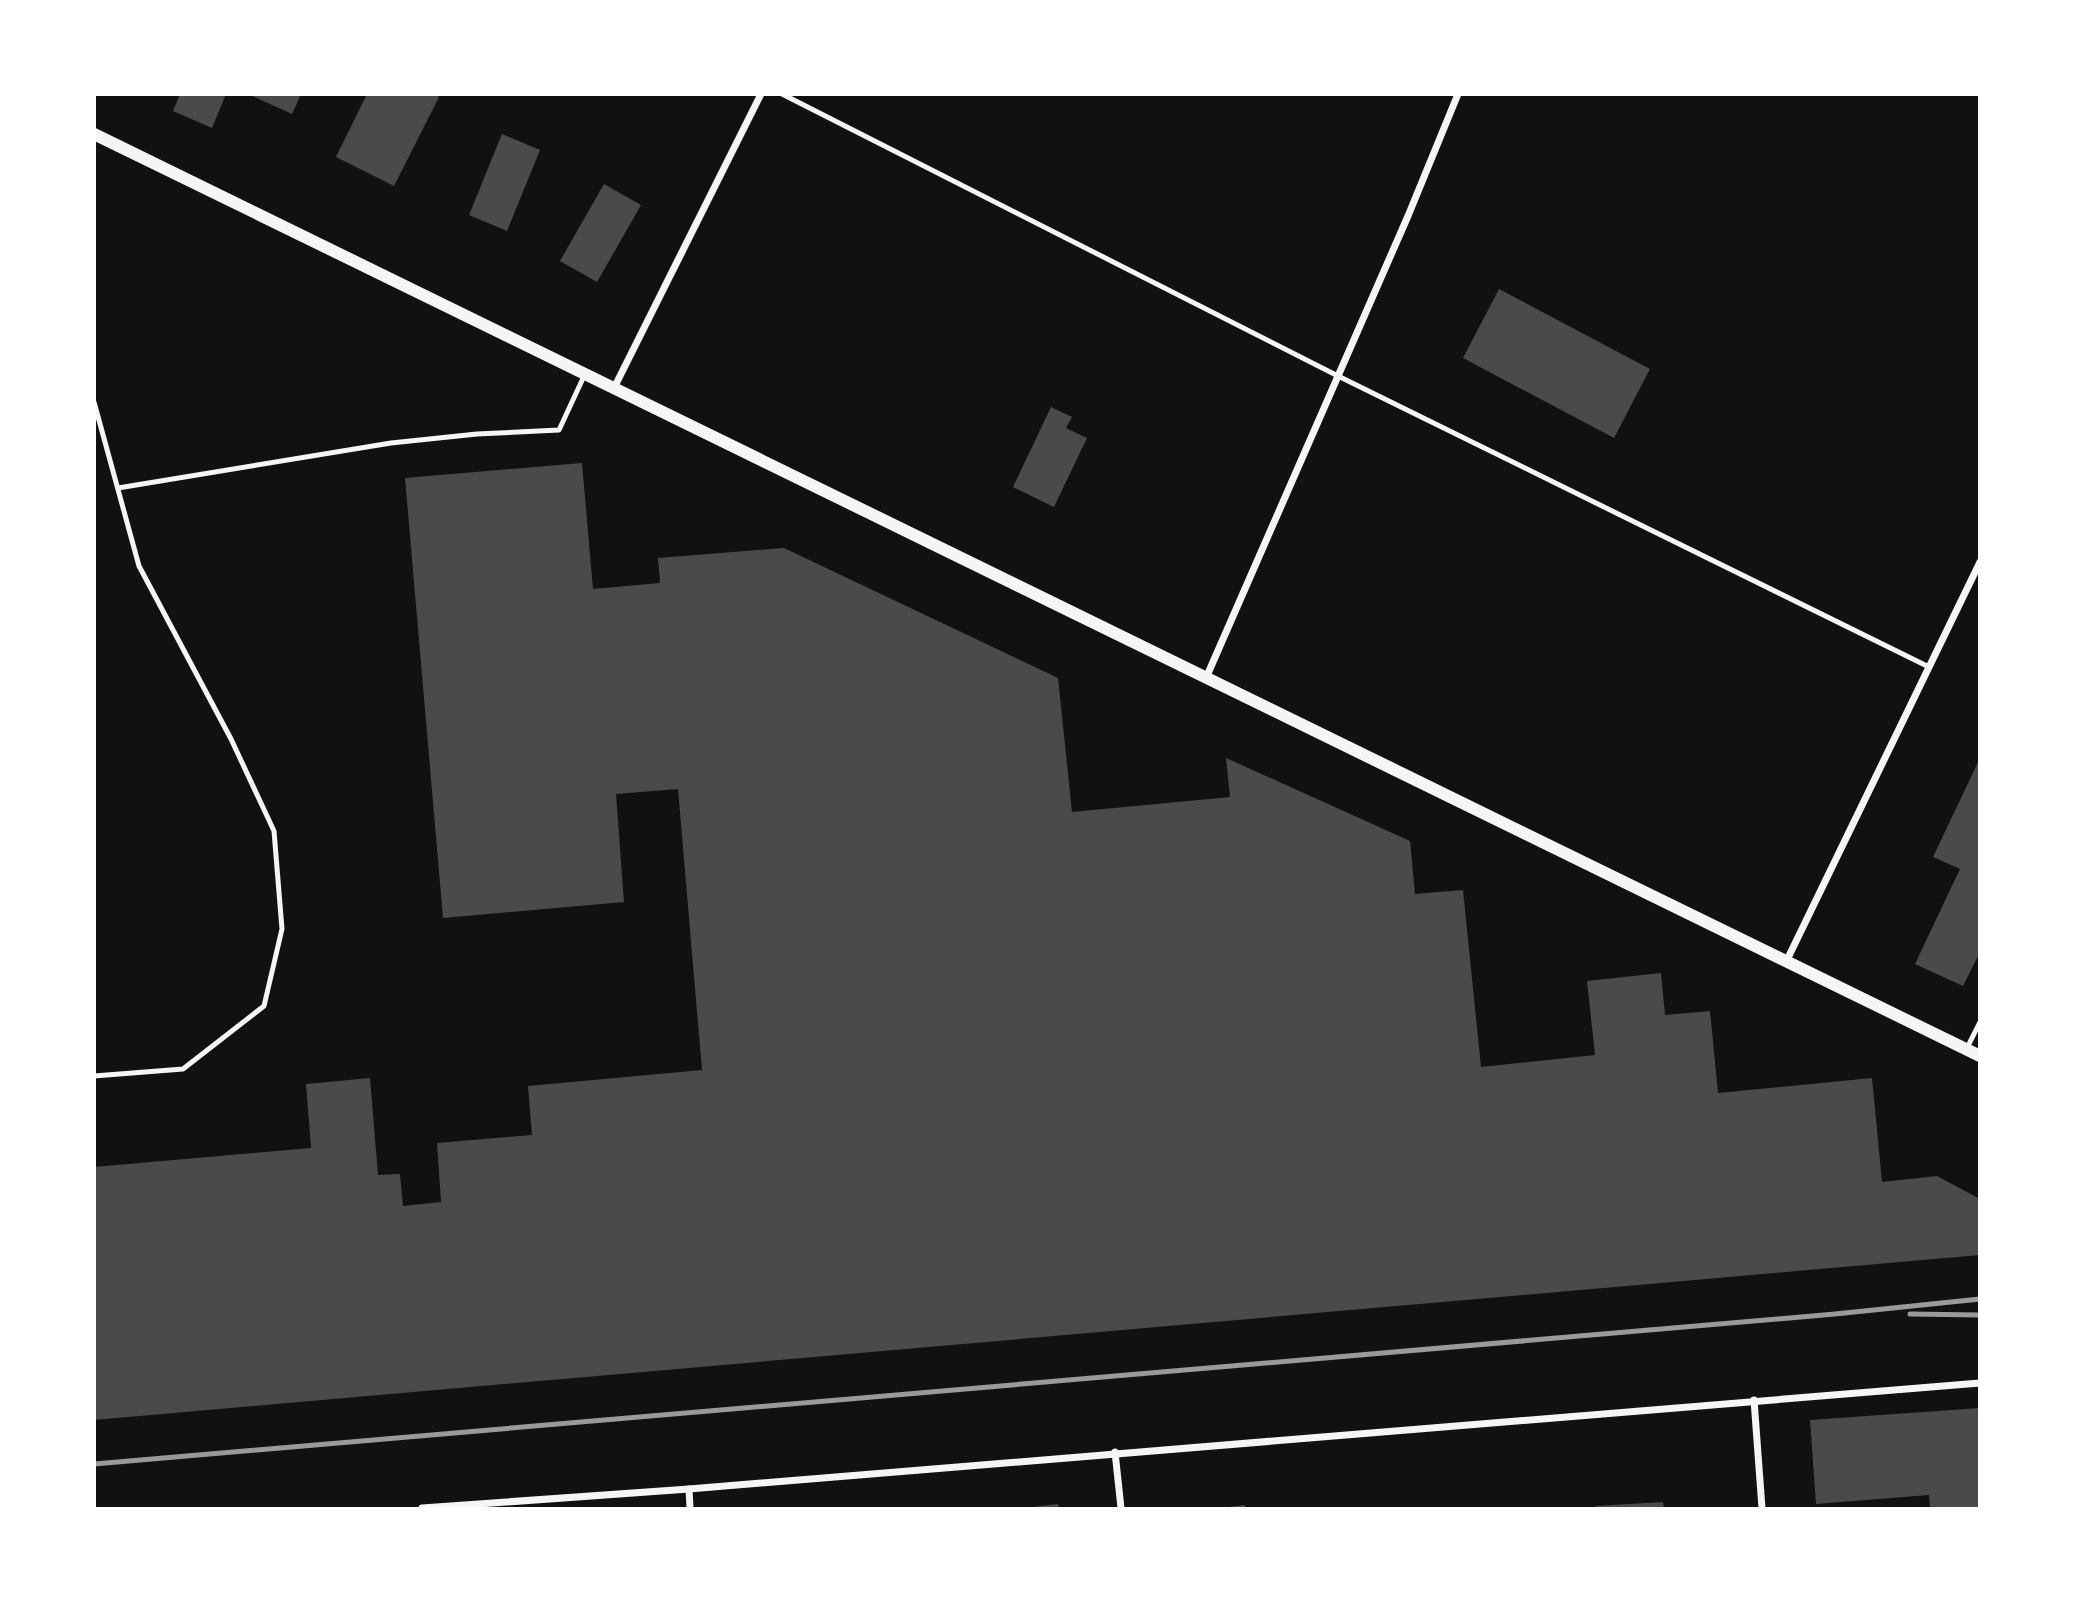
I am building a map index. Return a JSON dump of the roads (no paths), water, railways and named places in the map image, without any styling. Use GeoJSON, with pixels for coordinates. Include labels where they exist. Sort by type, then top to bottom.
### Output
{"type":"FeatureCollection","features":[{"type":"Feature","properties":{"kind":"street"},"geometry":{"type":"LineString","coordinates":[[614,388],[761,94]]}},
{"type":"Feature","properties":{"kind":"street"},"geometry":{"type":"LineString","coordinates":[[1206,678],[1458,94]]}},
{"type":"Feature","properties":{"kind":"street"},"geometry":{"type":"LineString","coordinates":[[94,134],[1979,1056]]}},
{"type":"Feature","properties":{"kind":"street"},"geometry":{"type":"LineString","coordinates":[[1786,962],[1979,562]]}},
{"type":"Feature","properties":{"kind":"street"},"geometry":{"type":"LineString","coordinates":[[422,1508],[689,1489],[1979,1383]]}},
{"type":"Feature","properties":{"kind":"street"},"geometry":{"type":"LineString","coordinates":[[1754,1400],[1762,1508]]}},
{"type":"Feature","properties":{"kind":"street"},"geometry":{"type":"LineString","coordinates":[[1115,1452],[1121,1508]]}},
{"type":"Feature","properties":{"kind":"street"},"geometry":{"type":"LineString","coordinates":[[689,1489],[691,1508]]}},
{"type":"Feature","properties":{"kind":"lane"},"geometry":{"type":"LineString","coordinates":[[782,94],[1338,376],[1929,667]]}},
{"type":"Feature","properties":{"kind":"lane"},"geometry":{"type":"LineString","coordinates":[[118,488],[391,443],[477,434],[558,430],[585,374]]}},
{"type":"Feature","properties":{"kind":"lane"},"geometry":{"type":"LineString","coordinates":[[94,402],[139,566],[231,739],[274,831],[282,929],[264,1006],[183,1069],[94,1076]]}},
{"type":"Feature","properties":{"kind":"lane"},"geometry":{"type":"LineString","coordinates":[[1966,1050],[1979,1022]]}},
{"type":"Feature","properties":{"kind":"railway"},"geometry":{"type":"LineString","coordinates":[[94,1464],[1835,1314],[1980,1299]]}},
{"type":"Feature","properties":{"kind":"railway"},"geometry":{"type":"LineString","coordinates":[[1910,1314],[1980,1315]]}}]}
